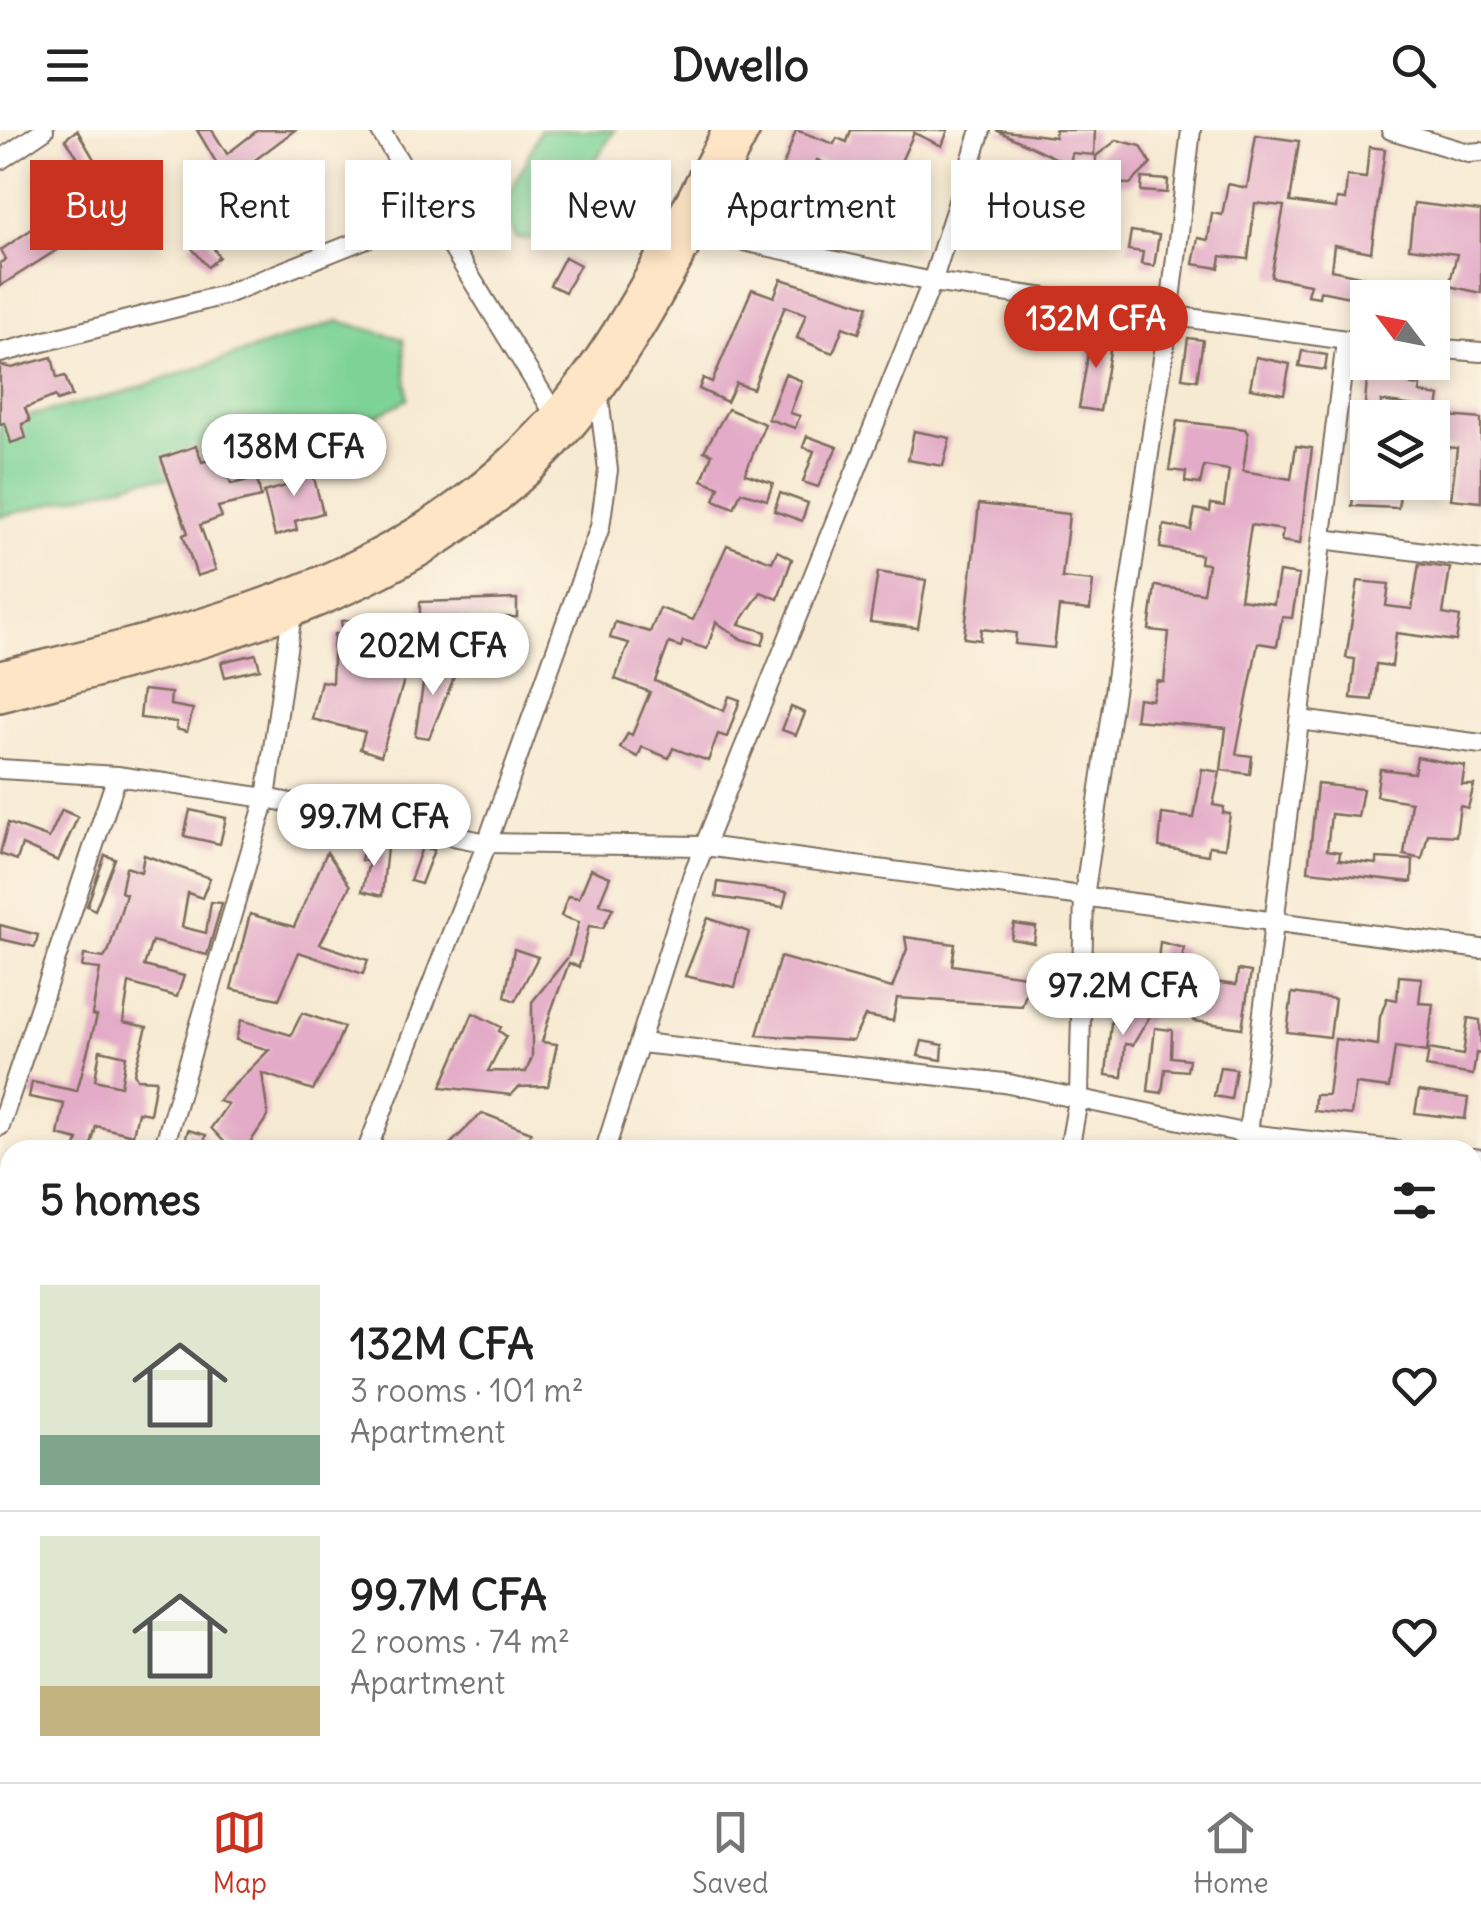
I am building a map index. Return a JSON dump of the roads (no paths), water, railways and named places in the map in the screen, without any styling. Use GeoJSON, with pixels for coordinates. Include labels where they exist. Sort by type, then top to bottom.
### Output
{"type":"FeatureCollection","features":[{"type":"Feature","properties":{"kind":"street"},"geometry":{"type":"LineString","coordinates":[[0,160],[44,130]]}},
{"type":"Feature","properties":{"kind":"street"},"geometry":{"type":"LineString","coordinates":[[380,130],[398,160]]}},
{"type":"Feature","properties":{"kind":"street"},"geometry":{"type":"LineString","coordinates":[[684,227],[726,130]]}},
{"type":"Feature","properties":{"kind":"street"},"geometry":{"type":"LineString","coordinates":[[0,699],[153,659],[350,593],[422,556],[466,526],[540,462],[747,130]]}},
{"type":"Feature","properties":{"kind":"street"},"geometry":{"type":"LineString","coordinates":[[608,1140],[705,846],[932,282],[981,130]]}},
{"type":"Feature","properties":{"kind":"street"},"geometry":{"type":"LineString","coordinates":[[1070,1140],[1079,1096],[1084,897],[1169,317],[1191,130]]}},
{"type":"Feature","properties":{"kind":"street"},"geometry":{"type":"LineString","coordinates":[[1391,130],[1468,152],[1481,152]]}},
{"type":"Feature","properties":{"kind":"street"},"geometry":{"type":"LineString","coordinates":[[684,227],[932,282],[1350,341]]}},
{"type":"Feature","properties":{"kind":"street"},"geometry":{"type":"LineString","coordinates":[[0,353],[224,295],[345,247]]}},
{"type":"Feature","properties":{"kind":"street"},"geometry":{"type":"LineString","coordinates":[[453,250],[554,412]]}},
{"type":"Feature","properties":{"kind":"street"},"geometry":{"type":"LineString","coordinates":[[1247,1140],[1346,341]]}},
{"type":"Feature","properties":{"kind":"street"},"geometry":{"type":"LineString","coordinates":[[1450,349],[1481,352]]}},
{"type":"Feature","properties":{"kind":"street"},"geometry":{"type":"LineString","coordinates":[[0,674],[145,639],[342,573],[409,538],[457,506],[520,451],[554,412],[591,385]]}},
{"type":"Feature","properties":{"kind":"street"},"geometry":{"type":"LineString","coordinates":[[372,1140],[488,842],[600,527],[608,470],[591,385]]}},
{"type":"Feature","properties":{"kind":"street"},"geometry":{"type":"LineString","coordinates":[[1322,539],[1481,559]]}},
{"type":"Feature","properties":{"kind":"street"},"geometry":{"type":"LineString","coordinates":[[166,1140],[266,798],[292,614]]}},
{"type":"Feature","properties":{"kind":"street"},"geometry":{"type":"LineString","coordinates":[[1300,720],[1481,744]]}},
{"type":"Feature","properties":{"kind":"street"},"geometry":{"type":"LineString","coordinates":[[0,769],[117,776],[266,798],[488,842],[705,846],[1481,949]]}},
{"type":"Feature","properties":{"kind":"street"},"geometry":{"type":"LineString","coordinates":[[0,1126],[117,776]]}},
{"type":"Feature","properties":{"kind":"street"},"geometry":{"type":"LineString","coordinates":[[641,1043],[1004,1082],[1079,1096],[1240,1140]]}}]}
